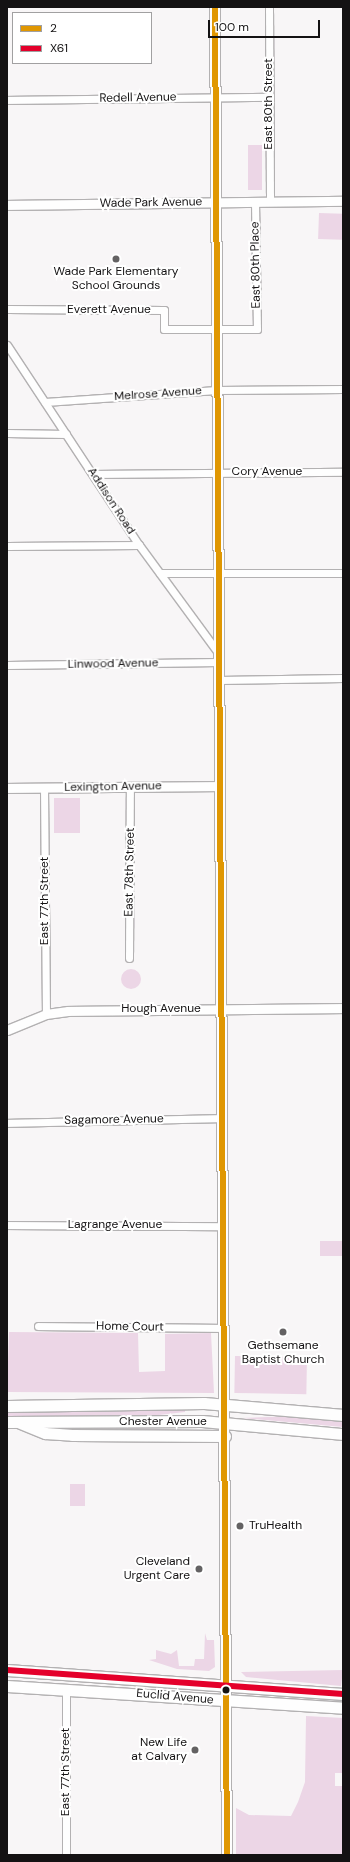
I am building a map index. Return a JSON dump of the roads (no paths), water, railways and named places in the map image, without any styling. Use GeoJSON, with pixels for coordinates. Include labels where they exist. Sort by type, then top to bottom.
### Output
{"type":"FeatureCollection","features":[{"type":"Feature","properties":{"kind":"main road"},"geometry":{"type":"LineString","coordinates":[[215,7],[227,1855]]}},
{"type":"Feature","properties":{"kind":"main road","name":"Chester Avenue"},"geometry":{"type":"LineString","coordinates":[[7,1406],[224,1405],[343,1415]]}},
{"type":"Feature","properties":{"kind":"main road"},"geometry":{"type":"LineString","coordinates":[[12,1422],[54,1434],[225,1436]]}},
{"type":"Feature","properties":{"kind":"main road","name":"Chester Avenue"},"geometry":{"type":"LineString","coordinates":[[12,1422],[225,1422],[343,1434]]}},
{"type":"Feature","properties":{"kind":"main road","name":"Euclid Avenue"},"geometry":{"type":"LineString","coordinates":[[7,1670],[227,1684],[343,1694]]}},
{"type":"Feature","properties":{"kind":"main road","name":"Euclid Avenue"},"geometry":{"type":"LineString","coordinates":[[7,1686],[343,1708]]}},
{"type":"Feature","properties":{"kind":"street","name":"East 80th Street"},"geometry":{"type":"LineString","coordinates":[[269,7],[270,201]]}},
{"type":"Feature","properties":{"kind":"street","name":"Redell Avenue"},"geometry":{"type":"LineString","coordinates":[[7,100],[269,97]]}},
{"type":"Feature","properties":{"kind":"street","name":"Wade Park Avenue"},"geometry":{"type":"LineString","coordinates":[[7,205],[343,201]]}},
{"type":"Feature","properties":{"kind":"street","name":"East 80th Place"},"geometry":{"type":"LineString","coordinates":[[216,329],[257,329],[255,202]]}},
{"type":"Feature","properties":{"kind":"street","name":"Everett Avenue"},"geometry":{"type":"LineString","coordinates":[[7,309],[164,310],[164,329],[216,329]]}},
{"type":"Feature","properties":{"kind":"street","name":"Addison Road"},"geometry":{"type":"LineString","coordinates":[[7,345],[66,434],[95,474],[139,545],[219,658]]}},
{"type":"Feature","properties":{"kind":"street","name":"Melrose Avenue"},"geometry":{"type":"LineString","coordinates":[[45,402],[217,390],[343,389]]}},
{"type":"Feature","properties":{"kind":"street"},"geometry":{"type":"LineString","coordinates":[[7,433],[66,434]]}},
{"type":"Feature","properties":{"kind":"street","name":"Cory Avenue"},"geometry":{"type":"LineString","coordinates":[[95,474],[343,472]]}},
{"type":"Feature","properties":{"kind":"street"},"geometry":{"type":"LineString","coordinates":[[7,546],[139,545]]}},
{"type":"Feature","properties":{"kind":"street"},"geometry":{"type":"LineString","coordinates":[[160,573],[343,574]]}},
{"type":"Feature","properties":{"kind":"street","name":"Linwood Avenue"},"geometry":{"type":"LineString","coordinates":[[7,665],[219,658]]}},
{"type":"Feature","properties":{"kind":"street"},"geometry":{"type":"LineString","coordinates":[[219,680],[343,678]]}},
{"type":"Feature","properties":{"kind":"street","name":"East 78th Street"},"geometry":{"type":"LineString","coordinates":[[129,958],[130,786]]}},
{"type":"Feature","properties":{"kind":"street","name":"Lexington Avenue"},"geometry":{"type":"LineString","coordinates":[[7,788],[220,786]]}},
{"type":"Feature","properties":{"kind":"street","name":"East 77th Street"},"geometry":{"type":"LineString","coordinates":[[44,787],[46,1014]]}},
{"type":"Feature","properties":{"kind":"street","name":"Hough Avenue"},"geometry":{"type":"LineString","coordinates":[[7,1030],[46,1014],[116,1009],[343,1008]]}},
{"type":"Feature","properties":{"kind":"street","name":"Sagamore Avenue"},"geometry":{"type":"LineString","coordinates":[[7,1123],[222,1118]]}},
{"type":"Feature","properties":{"kind":"street","name":"Lagrange Avenue"},"geometry":{"type":"LineString","coordinates":[[7,1225],[223,1226]]}},
{"type":"Feature","properties":{"kind":"street","name":"Home Court"},"geometry":{"type":"LineString","coordinates":[[38,1326],[223,1328]]}},
{"type":"Feature","properties":{"kind":"street","name":"East 77th Street"},"geometry":{"type":"LineString","coordinates":[[66,1689],[66,1855]]}},
{"type":"Feature","properties":{"kind":"place","name":"Wade Park Elementary School Grounds"},"geometry":{"type":"Point","coordinates":[116,259]}},
{"type":"Feature","properties":{"kind":"place","name":"Gethsemane Baptist Church"},"geometry":{"type":"Point","coordinates":[283,1332]}},
{"type":"Feature","properties":{"kind":"place","name":"TruHealth"},"geometry":{"type":"Point","coordinates":[240,1526]}},
{"type":"Feature","properties":{"kind":"place","name":"Cleveland Urgent Care"},"geometry":{"type":"Point","coordinates":[199,1569]}},
{"type":"Feature","properties":{"kind":"place","name":"New Life at Calvary"},"geometry":{"type":"Point","coordinates":[195,1750]}}]}
